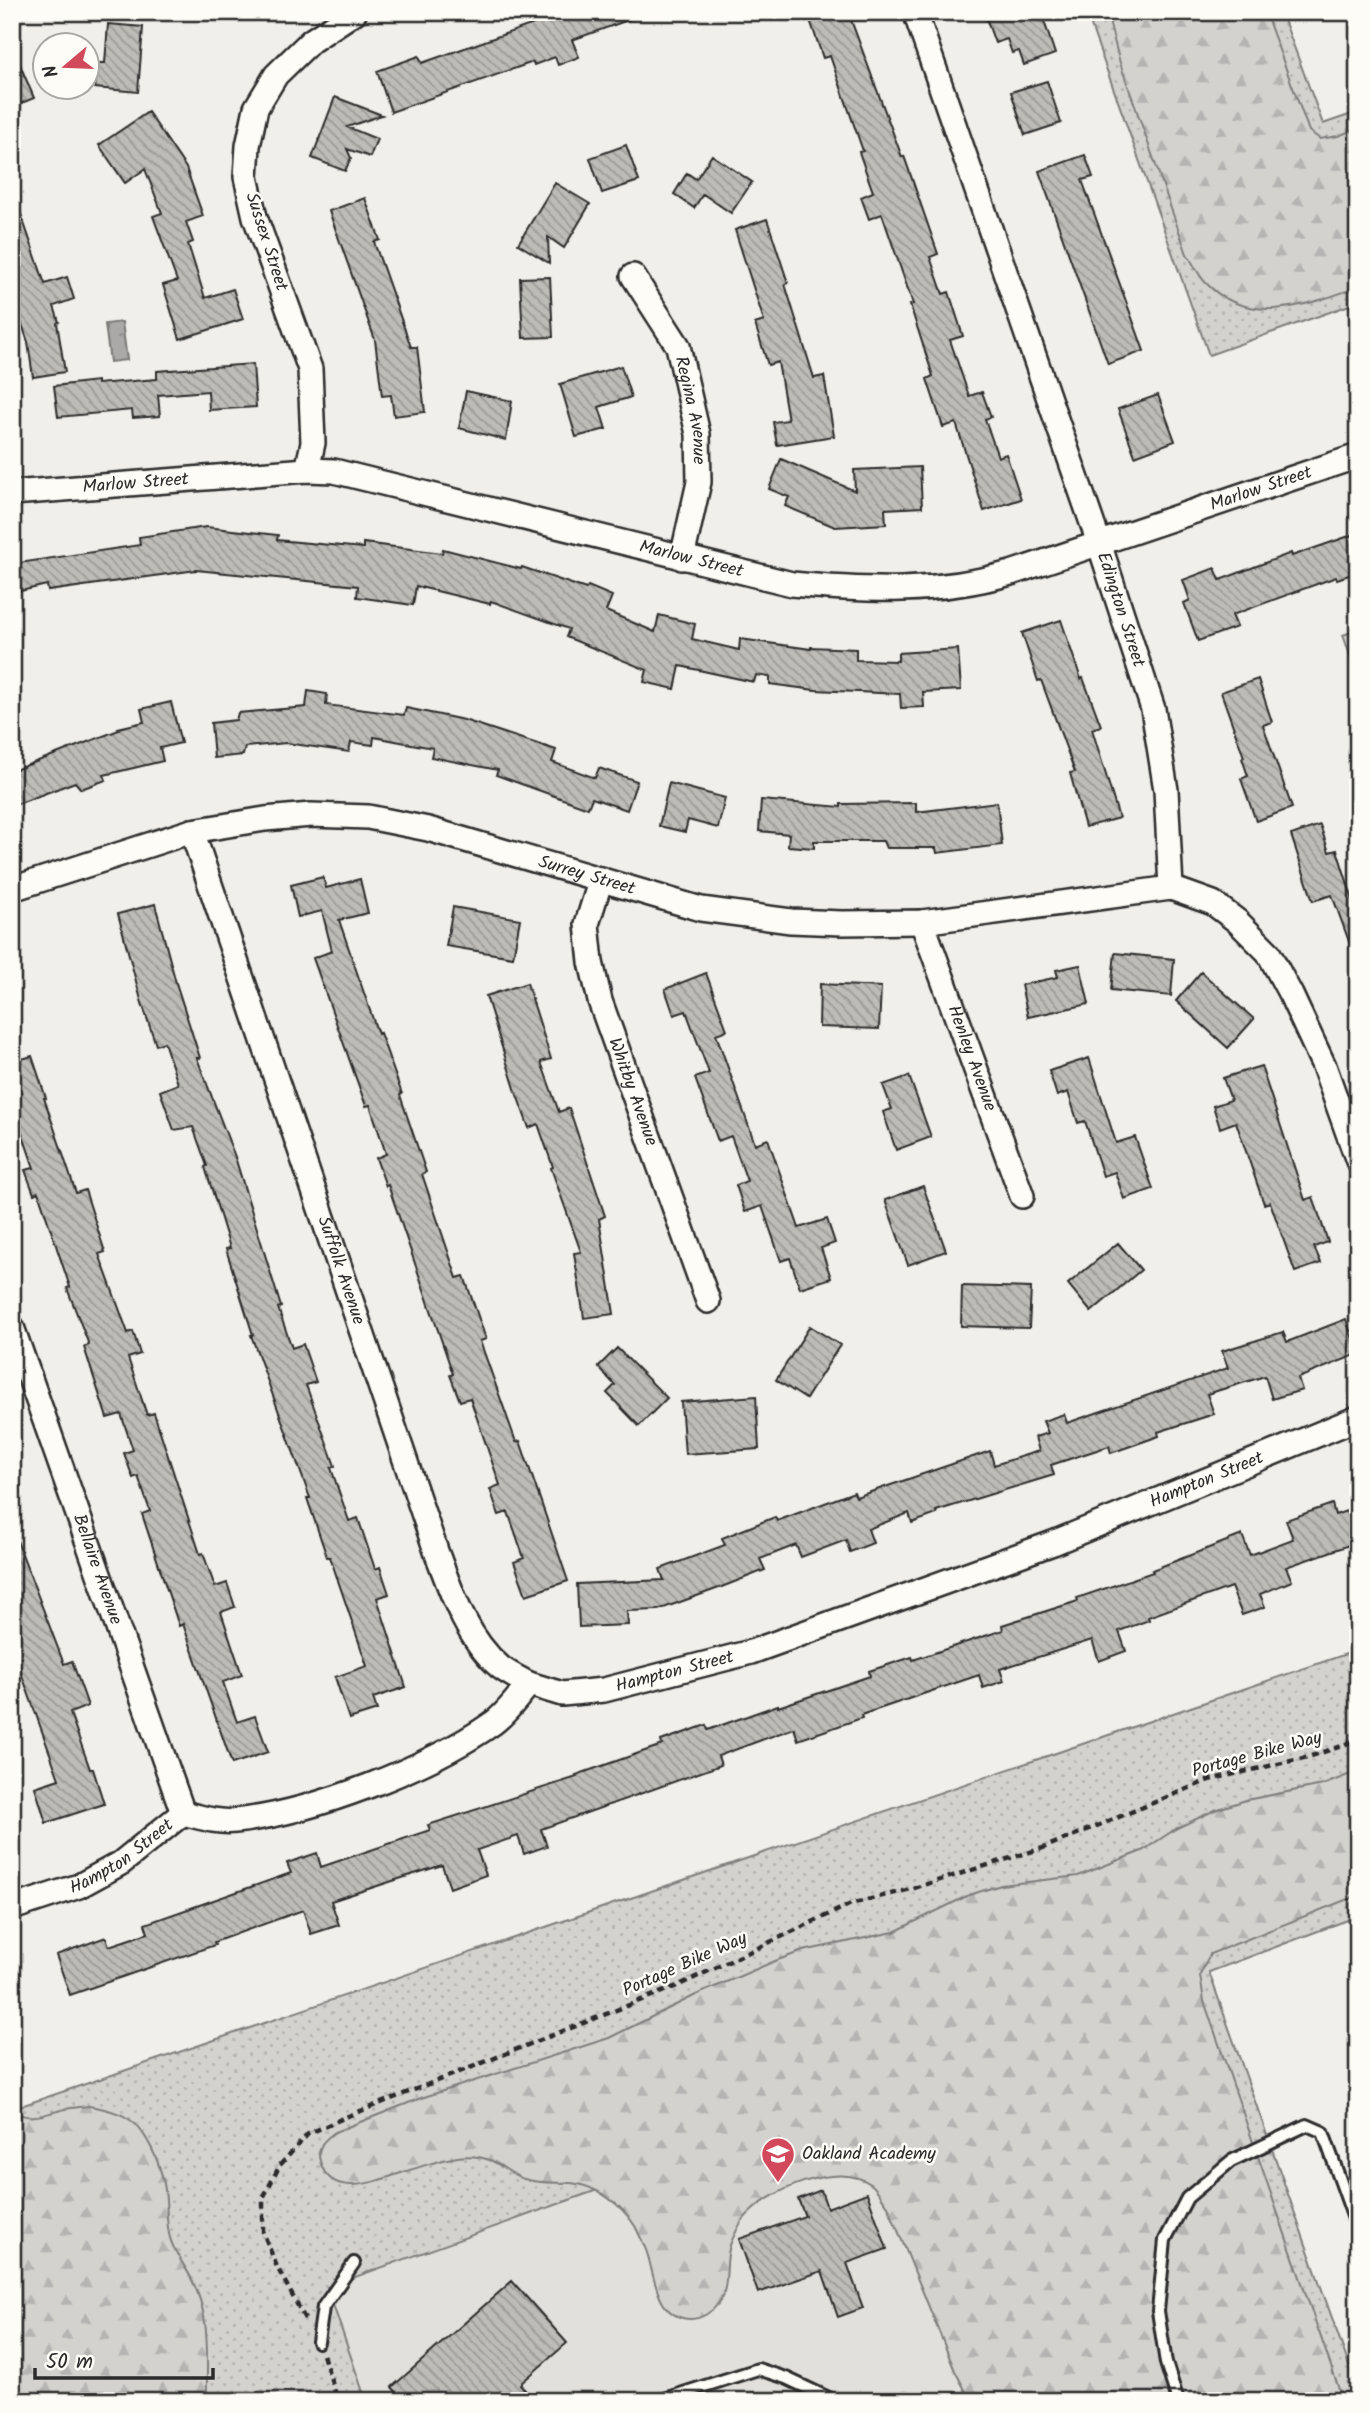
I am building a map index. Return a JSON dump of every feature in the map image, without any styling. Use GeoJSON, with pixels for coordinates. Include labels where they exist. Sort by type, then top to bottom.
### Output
{"type":"FeatureCollection","features":[{"type":"Feature","properties":{"kind":"street","name":"Sussex Street"},"geometry":{"type":"LineString","coordinates":[[307,470],[313,443],[310,369],[255,218],[246,177],[248,146],[256,108],[276,75],[311,41],[355,12]]}},
{"type":"Feature","properties":{"kind":"street","name":"Edington Street"},"geometry":{"type":"LineString","coordinates":[[915,12],[1099,543],[1153,709],[1166,790],[1171,888]]}},
{"type":"Feature","properties":{"kind":"street","name":"Regina Avenue"},"geometry":{"type":"LineString","coordinates":[[633,276],[678,346],[698,434],[699,482],[682,558]]}},
{"type":"Feature","properties":{"kind":"street","name":"Marlow Street"},"geometry":{"type":"LineString","coordinates":[[12,493],[307,470],[334,471],[792,584],[862,591],[922,590],[974,583],[1358,456]]}},
{"type":"Feature","properties":{"kind":"street","name":"Surrey Street"},"geometry":{"type":"LineString","coordinates":[[12,890],[192,831],[265,819],[311,815],[368,817],[428,829],[701,909],[829,923],[922,922],[1171,888]]}},
{"type":"Feature","properties":{"kind":"street","name":"Suffolk Avenue"},"geometry":{"type":"LineString","coordinates":[[192,831],[436,1551],[458,1606],[479,1643],[500,1667],[529,1684]]}},
{"type":"Feature","properties":{"kind":"street","name":"Whitby Avenue"},"geometry":{"type":"LineString","coordinates":[[601,879],[587,924],[591,962],[600,1001],[708,1301]]}},
{"type":"Feature","properties":{"kind":"street"},"geometry":{"type":"LineString","coordinates":[[1171,888],[1213,904],[1237,921],[1268,952],[1324,1066],[1358,1161]]}},
{"type":"Feature","properties":{"kind":"street","name":"Henley Avenue"},"geometry":{"type":"LineString","coordinates":[[922,922],[1022,1196]]}},
{"type":"Feature","properties":{"kind":"street","name":"Bellaire Avenue"},"geometry":{"type":"LineString","coordinates":[[12,1327],[183,1813]]}},
{"type":"Feature","properties":{"kind":"street","name":"Hampton Street"},"geometry":{"type":"LineString","coordinates":[[12,1908],[79,1886],[121,1863],[183,1813],[216,1821],[234,1821],[295,1810],[373,1783],[449,1749],[495,1722],[529,1684],[562,1695],[604,1690],[751,1652],[1053,1543],[1358,1419]]}},
{"type":"Feature","properties":{"kind":"lane"},"geometry":{"type":"LineString","coordinates":[[1178,2401],[1166,2363],[1157,2311],[1165,2240],[1187,2198],[1231,2161],[1307,2125],[1322,2132],[1358,2230]]}},
{"type":"Feature","properties":{"kind":"lane"},"geometry":{"type":"LineString","coordinates":[[318,2342],[323,2307],[354,2263]]}},
{"type":"Feature","properties":{"kind":"lane"},"geometry":{"type":"LineString","coordinates":[[658,2401],[758,2369],[786,2378],[831,2399]]}},
{"type":"Feature","properties":{"kind":"path","name":"Portage Bike Way"},"geometry":{"type":"LineString","coordinates":[[338,2401],[318,2342],[277,2267],[263,2232],[263,2199],[280,2165],[308,2134],[677,1986],[851,1904],[911,1889],[1043,1848],[1209,1780],[1308,1757],[1358,1738]]}},
{"type":"Feature","properties":{"kind":"shaded area","name":"Oakland Academy"},"geometry":{"type":"Polygon","coordinates":[[[904,2080],[1017,2401],[366,2401],[327,2287],[904,2080]]]}},
{"type":"Feature","properties":{"kind":"green space"},"geometry":{"type":"Polygon","coordinates":[[[1086,12],[1281,12],[1323,124],[1358,112],[1358,302],[1209,355],[1086,12]]]}},
{"type":"Feature","properties":{"kind":"green space"},"geometry":{"type":"Polygon","coordinates":[[[1111,12],[1265,12],[1309,131],[1320,139],[1338,136],[1358,128],[1358,287],[1299,305],[1259,309],[1240,305],[1222,296],[1205,282],[1187,254],[1120,63],[1110,25],[1111,12]]]}},
{"type":"Feature","properties":{"kind":"green space"},"geometry":{"type":"Polygon","coordinates":[[[1358,630],[1358,678],[1343,635],[1358,630]]]}},
{"type":"Feature","properties":{"kind":"green space"},"geometry":{"type":"Polygon","coordinates":[[[1358,1650],[1358,1916],[1209,1972],[1358,2391],[1358,2401],[1017,2401],[904,2080],[327,2287],[366,2401],[12,2401],[12,2081],[21,2106],[1358,1650]]]}},
{"type":"Feature","properties":{"kind":"green space"},"geometry":{"type":"Polygon","coordinates":[[[1358,1771],[1358,1895],[1210,1954],[1200,1975],[1204,2001],[1343,2401],[971,2401],[955,2371],[888,2206],[872,2185],[858,2178],[841,2175],[804,2182],[785,2189],[754,2209],[736,2231],[730,2246],[725,2289],[718,2304],[699,2318],[691,2319],[670,2312],[663,2303],[645,2247],[630,2218],[608,2197],[590,2188],[571,2183],[524,2179],[492,2161],[472,2156],[441,2160],[372,2182],[346,2185],[326,2174],[320,2161],[322,2144],[335,2132],[421,2098],[609,2038],[696,1995],[775,1961],[803,1951],[894,1932],[969,1895],[1001,1885],[1078,1876],[1142,1851],[1177,1828],[1215,1810],[1246,1800],[1323,1785],[1358,1771]]]}},
{"type":"Feature","properties":{"kind":"green space"},"geometry":{"type":"Polygon","coordinates":[[[89,2106],[110,2110],[136,2124],[156,2158],[165,2191],[170,2238],[192,2280],[203,2309],[207,2339],[207,2401],[12,2401],[12,2111],[25,2116],[36,2116],[89,2106]]]}},
{"type":"Feature","properties":{"kind":"water"},"geometry":{"type":"Polygon","coordinates":[[[122,322],[127,360],[110,362],[105,324],[122,322]]]}},
{"type":"Feature","properties":{"kind":"building"},"geometry":{"type":"Polygon","coordinates":[[[561,12],[642,12],[642,15],[572,40],[579,57],[558,65],[555,57],[534,65],[533,62],[391,112],[377,71],[419,56],[422,63],[561,12]]]}},
{"type":"Feature","properties":{"kind":"building"},"geometry":{"type":"Polygon","coordinates":[[[824,12],[848,12],[902,157],[904,156],[938,254],[930,257],[943,294],[949,292],[963,336],[950,340],[969,396],[982,392],[991,417],[985,419],[998,457],[1006,454],[1021,499],[984,511],[956,423],[943,427],[927,379],[933,376],[910,305],[913,304],[882,214],[869,219],[861,197],[873,192],[859,152],[863,151],[830,56],[823,58],[809,17],[824,12]]]}},
{"type":"Feature","properties":{"kind":"building"},"geometry":{"type":"Polygon","coordinates":[[[1003,12],[1041,12],[1055,54],[1024,65],[1019,51],[1012,53],[1007,39],[995,43],[986,18],[1003,12]]]}},
{"type":"Feature","properties":{"kind":"building"},"geometry":{"type":"Polygon","coordinates":[[[108,24],[143,27],[138,92],[102,89],[102,63],[105,63],[108,24]]]}},
{"type":"Feature","properties":{"kind":"building"},"geometry":{"type":"Polygon","coordinates":[[[12,46],[32,99],[12,107],[12,46]]]}},
{"type":"Feature","properties":{"kind":"building"},"geometry":{"type":"Polygon","coordinates":[[[1047,81],[1061,123],[1025,135],[1011,92],[1047,81]]]}},
{"type":"Feature","properties":{"kind":"building"},"geometry":{"type":"Polygon","coordinates":[[[335,97],[382,115],[347,127],[377,139],[370,157],[347,149],[351,158],[345,171],[312,158],[335,97]]]}},
{"type":"Feature","properties":{"kind":"building"},"geometry":{"type":"Polygon","coordinates":[[[148,112],[186,168],[203,216],[186,222],[193,242],[188,244],[205,298],[233,289],[243,319],[180,339],[163,285],[177,281],[153,216],[162,213],[145,169],[125,183],[99,145],[148,112]]]}},
{"type":"Feature","properties":{"kind":"building"},"geometry":{"type":"Polygon","coordinates":[[[626,145],[639,181],[602,193],[590,158],[626,145]]]}},
{"type":"Feature","properties":{"kind":"building"},"geometry":{"type":"Polygon","coordinates":[[[712,155],[752,182],[731,213],[703,194],[694,208],[674,194],[687,173],[696,179],[712,155]]]}},
{"type":"Feature","properties":{"kind":"building"},"geometry":{"type":"Polygon","coordinates":[[[1085,155],[1093,177],[1082,180],[1144,351],[1108,364],[1039,171],[1085,155]]]}},
{"type":"Feature","properties":{"kind":"building"},"geometry":{"type":"Polygon","coordinates":[[[555,183],[590,204],[564,248],[548,237],[549,263],[518,244],[555,183]]]}},
{"type":"Feature","properties":{"kind":"building"},"geometry":{"type":"Polygon","coordinates":[[[12,197],[15,197],[45,284],[67,277],[74,299],[54,306],[59,322],[57,323],[65,372],[33,377],[28,342],[12,295],[12,197]]]}},
{"type":"Feature","properties":{"kind":"building"},"geometry":{"type":"Polygon","coordinates":[[[365,198],[380,240],[374,242],[411,347],[417,347],[425,412],[394,416],[391,395],[382,396],[375,340],[329,211],[365,198]]]}},
{"type":"Feature","properties":{"kind":"building"},"geometry":{"type":"Polygon","coordinates":[[[767,219],[814,378],[824,376],[834,436],[777,445],[773,422],[788,420],[778,362],[768,365],[755,324],[764,321],[735,230],[767,219]]]}},
{"type":"Feature","properties":{"kind":"building"},"geometry":{"type":"Polygon","coordinates":[[[550,277],[553,337],[523,338],[520,278],[550,277]]]}},
{"type":"Feature","properties":{"kind":"building"},"geometry":{"type":"Polygon","coordinates":[[[253,364],[256,407],[209,410],[208,391],[158,395],[160,416],[133,418],[132,410],[58,417],[54,386],[157,379],[157,371],[253,364]]]}},
{"type":"Feature","properties":{"kind":"building"},"geometry":{"type":"Polygon","coordinates":[[[621,366],[631,397],[599,407],[606,429],[576,437],[560,384],[621,366]]]}},
{"type":"Feature","properties":{"kind":"building"},"geometry":{"type":"Polygon","coordinates":[[[466,391],[512,401],[506,440],[459,428],[466,391]]]}},
{"type":"Feature","properties":{"kind":"building"},"geometry":{"type":"Polygon","coordinates":[[[1158,395],[1175,441],[1135,456],[1118,409],[1158,395]]]}},
{"type":"Feature","properties":{"kind":"building"},"geometry":{"type":"Polygon","coordinates":[[[781,459],[855,491],[854,470],[920,467],[922,507],[885,509],[886,524],[835,527],[785,506],[789,497],[769,489],[781,459]]]}},
{"type":"Feature","properties":{"kind":"building"},"geometry":{"type":"Polygon","coordinates":[[[206,527],[278,535],[277,540],[363,548],[363,543],[442,553],[443,549],[521,569],[522,567],[586,589],[588,586],[612,596],[606,611],[655,632],[659,615],[695,624],[692,639],[739,650],[740,639],[811,649],[856,649],[856,660],[898,661],[898,653],[958,649],[961,690],[923,692],[924,707],[901,708],[900,694],[815,690],[770,684],[770,677],[756,675],[754,682],[680,666],[675,689],[644,682],[647,670],[566,637],[569,629],[491,601],[490,604],[416,586],[413,605],[357,597],[358,586],[196,570],[48,591],[47,585],[12,593],[12,564],[140,545],[139,537],[206,527]]]}},
{"type":"Feature","properties":{"kind":"building"},"geometry":{"type":"Polygon","coordinates":[[[1358,533],[1358,572],[1337,579],[1336,577],[1232,615],[1237,627],[1198,641],[1184,603],[1190,600],[1183,580],[1215,568],[1220,580],[1291,553],[1292,556],[1358,533]]]}},
{"type":"Feature","properties":{"kind":"building"},"geometry":{"type":"Polygon","coordinates":[[[1061,620],[1081,679],[1083,678],[1101,726],[1092,729],[1119,818],[1085,827],[1070,773],[1075,772],[1041,680],[1038,681],[1022,633],[1061,620]]]}},
{"type":"Feature","properties":{"kind":"building"},"geometry":{"type":"Polygon","coordinates":[[[1258,679],[1272,722],[1263,725],[1292,808],[1256,821],[1241,779],[1248,776],[1242,758],[1244,757],[1221,692],[1258,679]]]}},
{"type":"Feature","properties":{"kind":"building"},"geometry":{"type":"Polygon","coordinates":[[[308,691],[327,694],[326,705],[404,715],[406,708],[464,720],[556,750],[552,762],[595,778],[599,768],[637,781],[627,810],[592,798],[588,808],[496,775],[498,770],[431,757],[433,748],[374,737],[373,745],[351,742],[349,752],[286,743],[245,747],[243,755],[214,758],[211,723],[236,720],[238,713],[306,707],[308,691]]]}},
{"type":"Feature","properties":{"kind":"building"},"geometry":{"type":"Polygon","coordinates":[[[171,702],[181,743],[160,748],[163,761],[104,775],[106,780],[81,789],[75,782],[12,806],[12,771],[119,730],[118,728],[144,722],[141,709],[171,702]]]}},
{"type":"Feature","properties":{"kind":"building"},"geometry":{"type":"Polygon","coordinates":[[[669,783],[725,798],[718,828],[688,820],[685,832],[659,826],[669,783]]]}},
{"type":"Feature","properties":{"kind":"building"},"geometry":{"type":"Polygon","coordinates":[[[761,800],[841,807],[841,804],[916,803],[916,812],[997,802],[1002,845],[937,853],[936,848],[886,848],[883,841],[814,841],[814,848],[788,846],[789,834],[759,831],[761,800]]]}},
{"type":"Feature","properties":{"kind":"building"},"geometry":{"type":"Polygon","coordinates":[[[1320,825],[1329,852],[1337,850],[1358,916],[1358,942],[1350,944],[1332,895],[1313,901],[1291,835],[1320,825]]]}},
{"type":"Feature","properties":{"kind":"building"},"geometry":{"type":"Polygon","coordinates":[[[323,877],[326,888],[360,879],[368,913],[339,920],[378,1034],[380,1033],[402,1094],[400,1095],[426,1172],[422,1174],[457,1278],[464,1276],[486,1339],[480,1341],[516,1442],[520,1441],[568,1581],[526,1595],[514,1562],[524,1558],[508,1512],[499,1515],[490,1489],[500,1485],[470,1398],[460,1401],[450,1375],[453,1374],[388,1185],[386,1186],[376,1158],[386,1154],[370,1105],[366,1106],[313,958],[332,951],[322,911],[298,917],[291,885],[323,877]]]}},
{"type":"Feature","properties":{"kind":"building"},"geometry":{"type":"Polygon","coordinates":[[[155,904],[200,1058],[197,1058],[235,1157],[281,1307],[278,1308],[292,1348],[303,1344],[316,1382],[306,1385],[335,1466],[331,1468],[349,1521],[358,1518],[375,1569],[380,1567],[389,1594],[377,1598],[406,1687],[373,1698],[377,1710],[349,1719],[335,1677],[367,1666],[251,1335],[226,1249],[230,1248],[193,1127],[174,1130],[160,1091],[178,1084],[164,1042],[156,1045],[118,914],[155,904]]]}},
{"type":"Feature","properties":{"kind":"building"},"geometry":{"type":"Polygon","coordinates":[[[453,907],[520,919],[513,957],[446,946],[453,907]]]}},
{"type":"Feature","properties":{"kind":"building"},"geometry":{"type":"Polygon","coordinates":[[[1115,953],[1174,959],[1171,996],[1111,990],[1115,953]]]}},
{"type":"Feature","properties":{"kind":"building"},"geometry":{"type":"Polygon","coordinates":[[[1080,965],[1089,1004],[1028,1017],[1021,985],[1058,977],[1056,970],[1080,965]]]}},
{"type":"Feature","properties":{"kind":"building"},"geometry":{"type":"Polygon","coordinates":[[[1201,972],[1254,1019],[1228,1048],[1176,1001],[1201,972]]]}},
{"type":"Feature","properties":{"kind":"building"},"geometry":{"type":"Polygon","coordinates":[[[706,973],[727,1030],[716,1034],[755,1144],[768,1139],[799,1228],[827,1219],[835,1243],[821,1248],[831,1278],[800,1288],[790,1258],[781,1261],[762,1206],[745,1212],[736,1185],[747,1181],[731,1136],[718,1141],[695,1078],[709,1073],[686,1011],[674,1015],[665,989],[706,973]]]}},
{"type":"Feature","properties":{"kind":"building"},"geometry":{"type":"Polygon","coordinates":[[[527,983],[551,1059],[541,1062],[559,1112],[569,1108],[605,1216],[599,1219],[614,1314],[584,1318],[574,1253],[581,1252],[538,1124],[529,1128],[486,996],[527,983]]]}},
{"type":"Feature","properties":{"kind":"building"},"geometry":{"type":"Polygon","coordinates":[[[820,984],[881,987],[879,1029],[819,1027],[820,984]]]}},
{"type":"Feature","properties":{"kind":"building"},"geometry":{"type":"Polygon","coordinates":[[[32,1056],[76,1193],[85,1190],[105,1252],[99,1254],[128,1333],[133,1331],[140,1354],[128,1358],[147,1415],[154,1413],[200,1554],[203,1553],[215,1587],[227,1583],[235,1607],[221,1612],[242,1675],[223,1682],[237,1722],[255,1716],[268,1752],[232,1764],[183,1624],[179,1626],[142,1514],[150,1511],[138,1476],[133,1478],[124,1453],[133,1450],[121,1414],[107,1418],[84,1347],[89,1345],[67,1288],[70,1287],[38,1192],[34,1194],[25,1170],[34,1168],[12,1103],[12,1062],[32,1056]]]}},
{"type":"Feature","properties":{"kind":"building"},"geometry":{"type":"Polygon","coordinates":[[[1089,1058],[1116,1143],[1135,1137],[1153,1189],[1124,1199],[1115,1172],[1103,1176],[1085,1121],[1078,1123],[1068,1092],[1057,1096],[1049,1071],[1089,1058]]]}},
{"type":"Feature","properties":{"kind":"building"},"geometry":{"type":"Polygon","coordinates":[[[1261,1066],[1305,1200],[1313,1197],[1328,1242],[1314,1247],[1321,1263],[1295,1272],[1270,1202],[1264,1204],[1236,1122],[1220,1128],[1213,1106],[1231,1100],[1223,1078],[1261,1066]]]}},
{"type":"Feature","properties":{"kind":"building"},"geometry":{"type":"Polygon","coordinates":[[[909,1076],[931,1137],[896,1150],[883,1112],[892,1109],[883,1085],[909,1076]]]}},
{"type":"Feature","properties":{"kind":"building"},"geometry":{"type":"Polygon","coordinates":[[[923,1186],[946,1251],[908,1265],[885,1200],[923,1186]]]}},
{"type":"Feature","properties":{"kind":"building"},"geometry":{"type":"Polygon","coordinates":[[[1118,1243],[1141,1270],[1091,1312],[1068,1284],[1118,1243]]]}},
{"type":"Feature","properties":{"kind":"building"},"geometry":{"type":"Polygon","coordinates":[[[962,1286],[1031,1288],[1029,1328],[961,1326],[962,1286]]]}},
{"type":"Feature","properties":{"kind":"building"},"geometry":{"type":"Polygon","coordinates":[[[1346,1319],[1358,1354],[1298,1378],[1302,1390],[1272,1399],[1265,1376],[1207,1394],[1214,1414],[1158,1432],[1159,1436],[1111,1453],[1109,1446],[1051,1465],[1054,1475],[936,1511],[937,1514],[912,1523],[909,1513],[868,1529],[873,1543],[850,1552],[846,1540],[801,1557],[796,1545],[760,1559],[765,1570],[719,1588],[658,1610],[627,1611],[628,1625],[579,1627],[577,1584],[664,1580],[660,1569],[725,1545],[722,1538],[775,1517],[777,1521],[854,1492],[856,1497],[990,1451],[994,1465],[1039,1451],[1035,1437],[1048,1433],[1043,1421],[1064,1414],[1067,1423],[1228,1368],[1222,1351],[1283,1332],[1287,1342],[1346,1319]]]}},
{"type":"Feature","properties":{"kind":"building"},"geometry":{"type":"Polygon","coordinates":[[[810,1326],[840,1345],[806,1399],[776,1380],[810,1326]]]}},
{"type":"Feature","properties":{"kind":"building"},"geometry":{"type":"Polygon","coordinates":[[[617,1348],[667,1398],[639,1426],[607,1393],[615,1385],[598,1367],[617,1348]]]}},
{"type":"Feature","properties":{"kind":"building"},"geometry":{"type":"Polygon","coordinates":[[[756,1396],[759,1449],[685,1454],[681,1402],[756,1396]]]}},
{"type":"Feature","properties":{"kind":"building"},"geometry":{"type":"Polygon","coordinates":[[[1332,1504],[1335,1515],[1352,1509],[1358,1526],[1358,1542],[1286,1567],[1292,1581],[1260,1594],[1265,1607],[1242,1615],[1231,1587],[1148,1617],[1149,1620],[1119,1631],[1126,1651],[1099,1661],[1092,1640],[1000,1669],[1004,1681],[983,1688],[979,1675],[861,1715],[862,1718],[798,1740],[794,1728],[718,1756],[721,1765],[541,1829],[547,1846],[524,1854],[518,1836],[477,1850],[486,1875],[450,1888],[442,1865],[331,1901],[339,1925],[311,1934],[303,1910],[214,1942],[215,1945],[70,1995],[56,1955],[106,1937],[109,1946],[148,1933],[145,1924],[291,1873],[287,1863],[317,1853],[321,1867],[430,1830],[428,1825],[577,1777],[576,1775],[662,1745],[661,1741],[706,1725],[708,1730],[870,1676],[869,1671],[912,1657],[913,1660],[1003,1630],[1002,1625],[1078,1601],[1077,1598],[1153,1572],[1152,1570],[1242,1535],[1250,1555],[1293,1539],[1286,1520],[1332,1504]]]}},
{"type":"Feature","properties":{"kind":"building"},"geometry":{"type":"Polygon","coordinates":[[[12,1533],[64,1664],[72,1661],[88,1706],[70,1713],[104,1804],[46,1823],[35,1787],[59,1779],[12,1647],[12,1533]]]}},
{"type":"Feature","properties":{"kind":"building"},"geometry":{"type":"Polygon","coordinates":[[[821,2190],[827,2208],[867,2193],[887,2249],[847,2263],[863,2308],[838,2317],[822,2271],[758,2293],[739,2239],[805,2216],[798,2199],[821,2190]]]}},
{"type":"Feature","properties":{"kind":"building"},"geometry":{"type":"Polygon","coordinates":[[[512,2281],[567,2343],[520,2384],[534,2401],[404,2401],[392,2387],[512,2281]]]}},
{"type":"Feature","properties":{"kind":"place","name":"Oakland Academy"},"geometry":{"type":"Point","coordinates":[778,2184]}}]}
